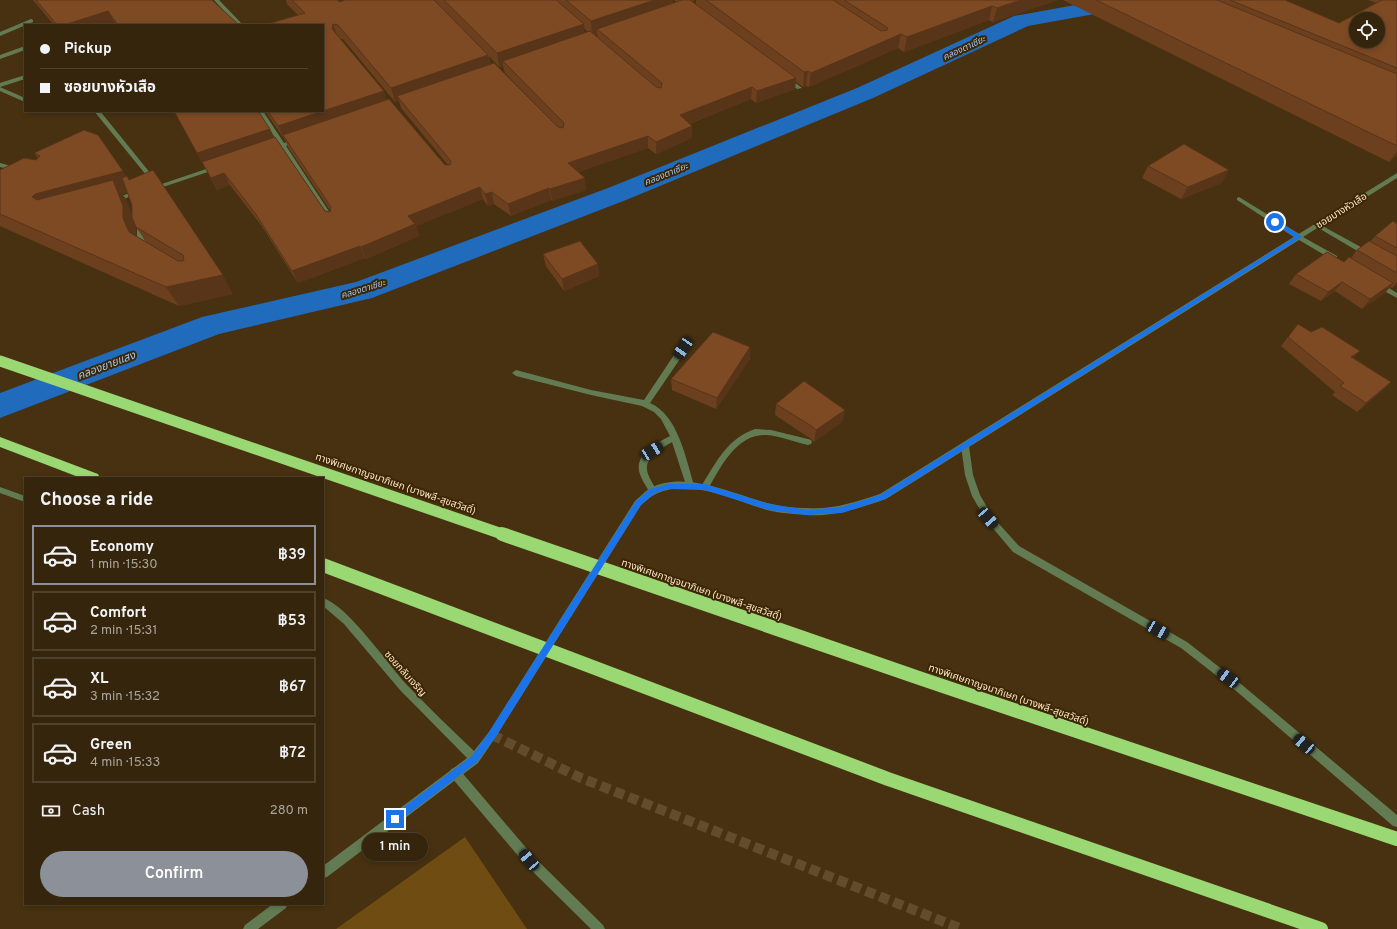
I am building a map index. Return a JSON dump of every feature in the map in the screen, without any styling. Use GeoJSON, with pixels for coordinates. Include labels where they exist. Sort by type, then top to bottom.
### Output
{"type":"FeatureCollection","features":[{"type":"Feature","properties":{"kind":"highway","name":"ทางพิเศษกาญจนาภิเษก (บางพลี-สุขสวัสดิ์)"},"geometry":{"type":"LineString","coordinates":[[0,361],[922,679],[1397,839]]}},
{"type":"Feature","properties":{"kind":"highway"},"geometry":{"type":"LineString","coordinates":[[0,442],[91,477]]}},
{"type":"Feature","properties":{"kind":"highway"},"geometry":{"type":"LineString","coordinates":[[324,565],[888,779],[1321,929]]}},
{"type":"Feature","properties":{"kind":"street"},"geometry":{"type":"LineString","coordinates":[[216,0],[239,24]]}},
{"type":"Feature","properties":{"kind":"street"},"geometry":{"type":"LineString","coordinates":[[0,34],[31,21]]}},
{"type":"Feature","properties":{"kind":"street"},"geometry":{"type":"LineString","coordinates":[[0,57],[24,48]]}},
{"type":"Feature","properties":{"kind":"street"},"geometry":{"type":"LineString","coordinates":[[781,74],[799,88]]}},
{"type":"Feature","properties":{"kind":"street"},"geometry":{"type":"LineString","coordinates":[[0,85],[24,77]]}},
{"type":"Feature","properties":{"kind":"street"},"geometry":{"type":"LineString","coordinates":[[0,89],[24,100]]}},
{"type":"Feature","properties":{"kind":"street"},"geometry":{"type":"LineString","coordinates":[[98,112],[159,187]]}},
{"type":"Feature","properties":{"kind":"street"},"geometry":{"type":"LineString","coordinates":[[261,112],[333,221]]}},
{"type":"Feature","properties":{"kind":"street"},"geometry":{"type":"LineString","coordinates":[[268,150],[305,138]]}},
{"type":"Feature","properties":{"kind":"street"},"geometry":{"type":"LineString","coordinates":[[0,165],[27,171]]}},
{"type":"Feature","properties":{"kind":"street"},"geometry":{"type":"LineString","coordinates":[[110,201],[159,187],[224,165]]}},
{"type":"Feature","properties":{"kind":"street","name":"ซอยบางหัวเสือ"},"geometry":{"type":"LineString","coordinates":[[324,872],[474,759],[492,735],[638,503],[653,491],[668,486],[690,485],[705,487],[769,507],[807,512],[842,510],[882,497],[1397,175]]}},
{"type":"Feature","properties":{"kind":"street"},"geometry":{"type":"LineString","coordinates":[[129,196],[132,203]]}},
{"type":"Feature","properties":{"kind":"street"},"geometry":{"type":"LineString","coordinates":[[1239,199],[1338,260]]}},
{"type":"Feature","properties":{"kind":"street"},"geometry":{"type":"LineString","coordinates":[[138,217],[140,237],[144,248],[154,255]]}},
{"type":"Feature","properties":{"kind":"street"},"geometry":{"type":"LineString","coordinates":[[1316,225],[1374,258]]}},
{"type":"Feature","properties":{"kind":"street"},"geometry":{"type":"LineString","coordinates":[[1371,280],[1397,296]]}},
{"type":"Feature","properties":{"kind":"street"},"geometry":{"type":"LineString","coordinates":[[645,404],[683,348]]}},
{"type":"Feature","properties":{"kind":"street"},"geometry":{"type":"LineString","coordinates":[[516,373],[601,395],[645,404],[658,411],[665,420],[674,437],[690,485]]}},
{"type":"Feature","properties":{"kind":"street"},"geometry":{"type":"LineString","coordinates":[[705,487],[732,446],[747,434],[765,432],[808,442]]}},
{"type":"Feature","properties":{"kind":"street"},"geometry":{"type":"LineString","coordinates":[[653,491],[643,470],[644,461],[652,451],[674,437]]}},
{"type":"Feature","properties":{"kind":"street"},"geometry":{"type":"LineString","coordinates":[[965,446],[970,475],[976,496],[988,518],[1016,549],[1184,645],[1238,687],[1397,822]]}},
{"type":"Feature","properties":{"kind":"street"},"geometry":{"type":"LineString","coordinates":[[0,490],[24,499]]}},
{"type":"Feature","properties":{"kind":"street","name":"ซอยกลับเจริญ"},"geometry":{"type":"LineString","coordinates":[[324,602],[347,621],[403,688],[474,759]]}},
{"type":"Feature","properties":{"kind":"street"},"geometry":{"type":"LineString","coordinates":[[455,773],[529,860],[599,929]]}},
{"type":"Feature","properties":{"kind":"street"},"geometry":{"type":"LineString","coordinates":[[249,929],[281,905]]}},
{"type":"Feature","properties":{"kind":"shaded area"},"geometry":{"type":"Polygon","coordinates":[[[465,837],[527,929],[336,929],[465,837]]]}},
{"type":"Feature","properties":{"kind":"building"},"geometry":{"type":"Polygon","coordinates":[[[36,0],[212,0],[238,24],[117,24],[108,11],[67,24],[56,24],[36,0]]]}},
{"type":"Feature","properties":{"kind":"building"},"geometry":{"type":"Polygon","coordinates":[[[292,0],[338,0],[339,2],[345,0],[434,0],[488,55],[391,88],[338,25],[333,24],[332,29],[384,91],[324,111],[324,24],[267,24],[305,13],[292,0]]]}},
{"type":"Feature","properties":{"kind":"building"},"geometry":{"type":"Polygon","coordinates":[[[444,0],[556,0],[584,24],[497,53],[444,0]]]}},
{"type":"Feature","properties":{"kind":"building"},"geometry":{"type":"Polygon","coordinates":[[[566,0],[655,0],[591,21],[566,0]]]}},
{"type":"Feature","properties":{"kind":"building"},"geometry":{"type":"Polygon","coordinates":[[[682,0],[690,0],[796,78],[757,91],[752,87],[680,115],[692,126],[656,142],[648,136],[568,163],[585,178],[550,189],[549,188],[508,204],[492,192],[485,194],[480,187],[408,216],[415,224],[361,247],[360,246],[292,271],[255,213],[224,173],[211,178],[202,162],[275,137],[325,211],[330,212],[331,207],[283,135],[389,99],[445,165],[450,165],[451,161],[397,96],[494,63],[558,127],[563,128],[564,123],[503,61],[590,31],[656,87],[661,88],[662,83],[597,29],[682,0]]]}},
{"type":"Feature","properties":{"kind":"building"},"geometry":{"type":"Polygon","coordinates":[[[706,0],[833,0],[881,31],[887,30],[888,28],[844,0],[1021,0],[997,8],[992,6],[907,37],[901,34],[811,73],[808,71],[804,72],[706,0]]]}},
{"type":"Feature","properties":{"kind":"building"},"geometry":{"type":"Polygon","coordinates":[[[1096,0],[1217,0],[1397,74],[1397,146],[1096,0]]]}},
{"type":"Feature","properties":{"kind":"building"},"geometry":{"type":"Polygon","coordinates":[[[1230,0],[1285,0],[1339,23],[1349,18],[1349,48],[1385,48],[1385,12],[1360,12],[1382,0],[1397,0],[1397,68],[1230,0]]]}},
{"type":"Feature","properties":{"kind":"building"},"geometry":{"type":"Polygon","coordinates":[[[175,112],[259,112],[270,129],[197,153],[175,112]]]}},
{"type":"Feature","properties":{"kind":"building"},"geometry":{"type":"Polygon","coordinates":[[[269,112],[320,112],[278,126],[269,112]]]}},
{"type":"Feature","properties":{"kind":"building"},"geometry":{"type":"Polygon","coordinates":[[[84,130],[98,135],[123,171],[35,194],[32,197],[37,200],[113,180],[123,206],[123,218],[129,232],[178,261],[182,261],[184,260],[183,255],[136,227],[132,217],[132,205],[122,178],[127,176],[129,180],[153,170],[223,275],[166,287],[0,214],[0,170],[24,158],[36,160],[40,156],[34,153],[84,130]]]}},
{"type":"Feature","properties":{"kind":"building"},"geometry":{"type":"Polygon","coordinates":[[[1184,144],[1229,170],[1188,187],[1148,166],[1184,144]]]}},
{"type":"Feature","properties":{"kind":"building"},"geometry":{"type":"Polygon","coordinates":[[[1393,221],[1397,224],[1397,248],[1375,236],[1393,221]]]}},
{"type":"Feature","properties":{"kind":"building"},"geometry":{"type":"Polygon","coordinates":[[[580,241],[598,264],[562,279],[543,254],[580,241]]]}},
{"type":"Feature","properties":{"kind":"building"},"geometry":{"type":"Polygon","coordinates":[[[1369,241],[1397,256],[1397,273],[1357,250],[1369,241]]]}},
{"type":"Feature","properties":{"kind":"building"},"geometry":{"type":"Polygon","coordinates":[[[1327,252],[1344,262],[1349,257],[1393,283],[1370,299],[1342,282],[1328,292],[1296,274],[1327,252]]]}},
{"type":"Feature","properties":{"kind":"building"},"geometry":{"type":"Polygon","coordinates":[[[1298,324],[1311,332],[1322,327],[1360,351],[1351,357],[1391,382],[1366,403],[1340,386],[1344,383],[1288,337],[1298,324]]]}},
{"type":"Feature","properties":{"kind":"building"},"geometry":{"type":"Polygon","coordinates":[[[713,332],[750,347],[717,398],[671,379],[713,332]]]}},
{"type":"Feature","properties":{"kind":"building"},"geometry":{"type":"Polygon","coordinates":[[[804,381],[845,410],[816,430],[776,404],[804,381]]]}},
{"type":"Feature","properties":{"kind":"waterway","name":"คลองตาเซียะ"},"geometry":{"type":"LineString","coordinates":[[0,406],[213,325],[362,291],[617,194],[865,93],[1022,21],[1092,8],[1110,0]]}},
{"type":"Feature","properties":{"kind":"tunnel"},"geometry":{"type":"LineString","coordinates":[[492,735],[581,778],[962,929]]}},
{"type":"Feature","properties":{"kind":"route"},"geometry":{"type":"LineString","coordinates":[[395,819],[474,759],[492,735],[638,503],[653,491],[668,486],[690,485],[705,487],[769,507],[807,512],[842,510],[882,497],[1299,237],[1275,222]]}},
{"type":"Feature","properties":{"kind":"water label","name":"คลองยายแสง"},"geometry":{"type":"Point","coordinates":[106,365]}}]}
